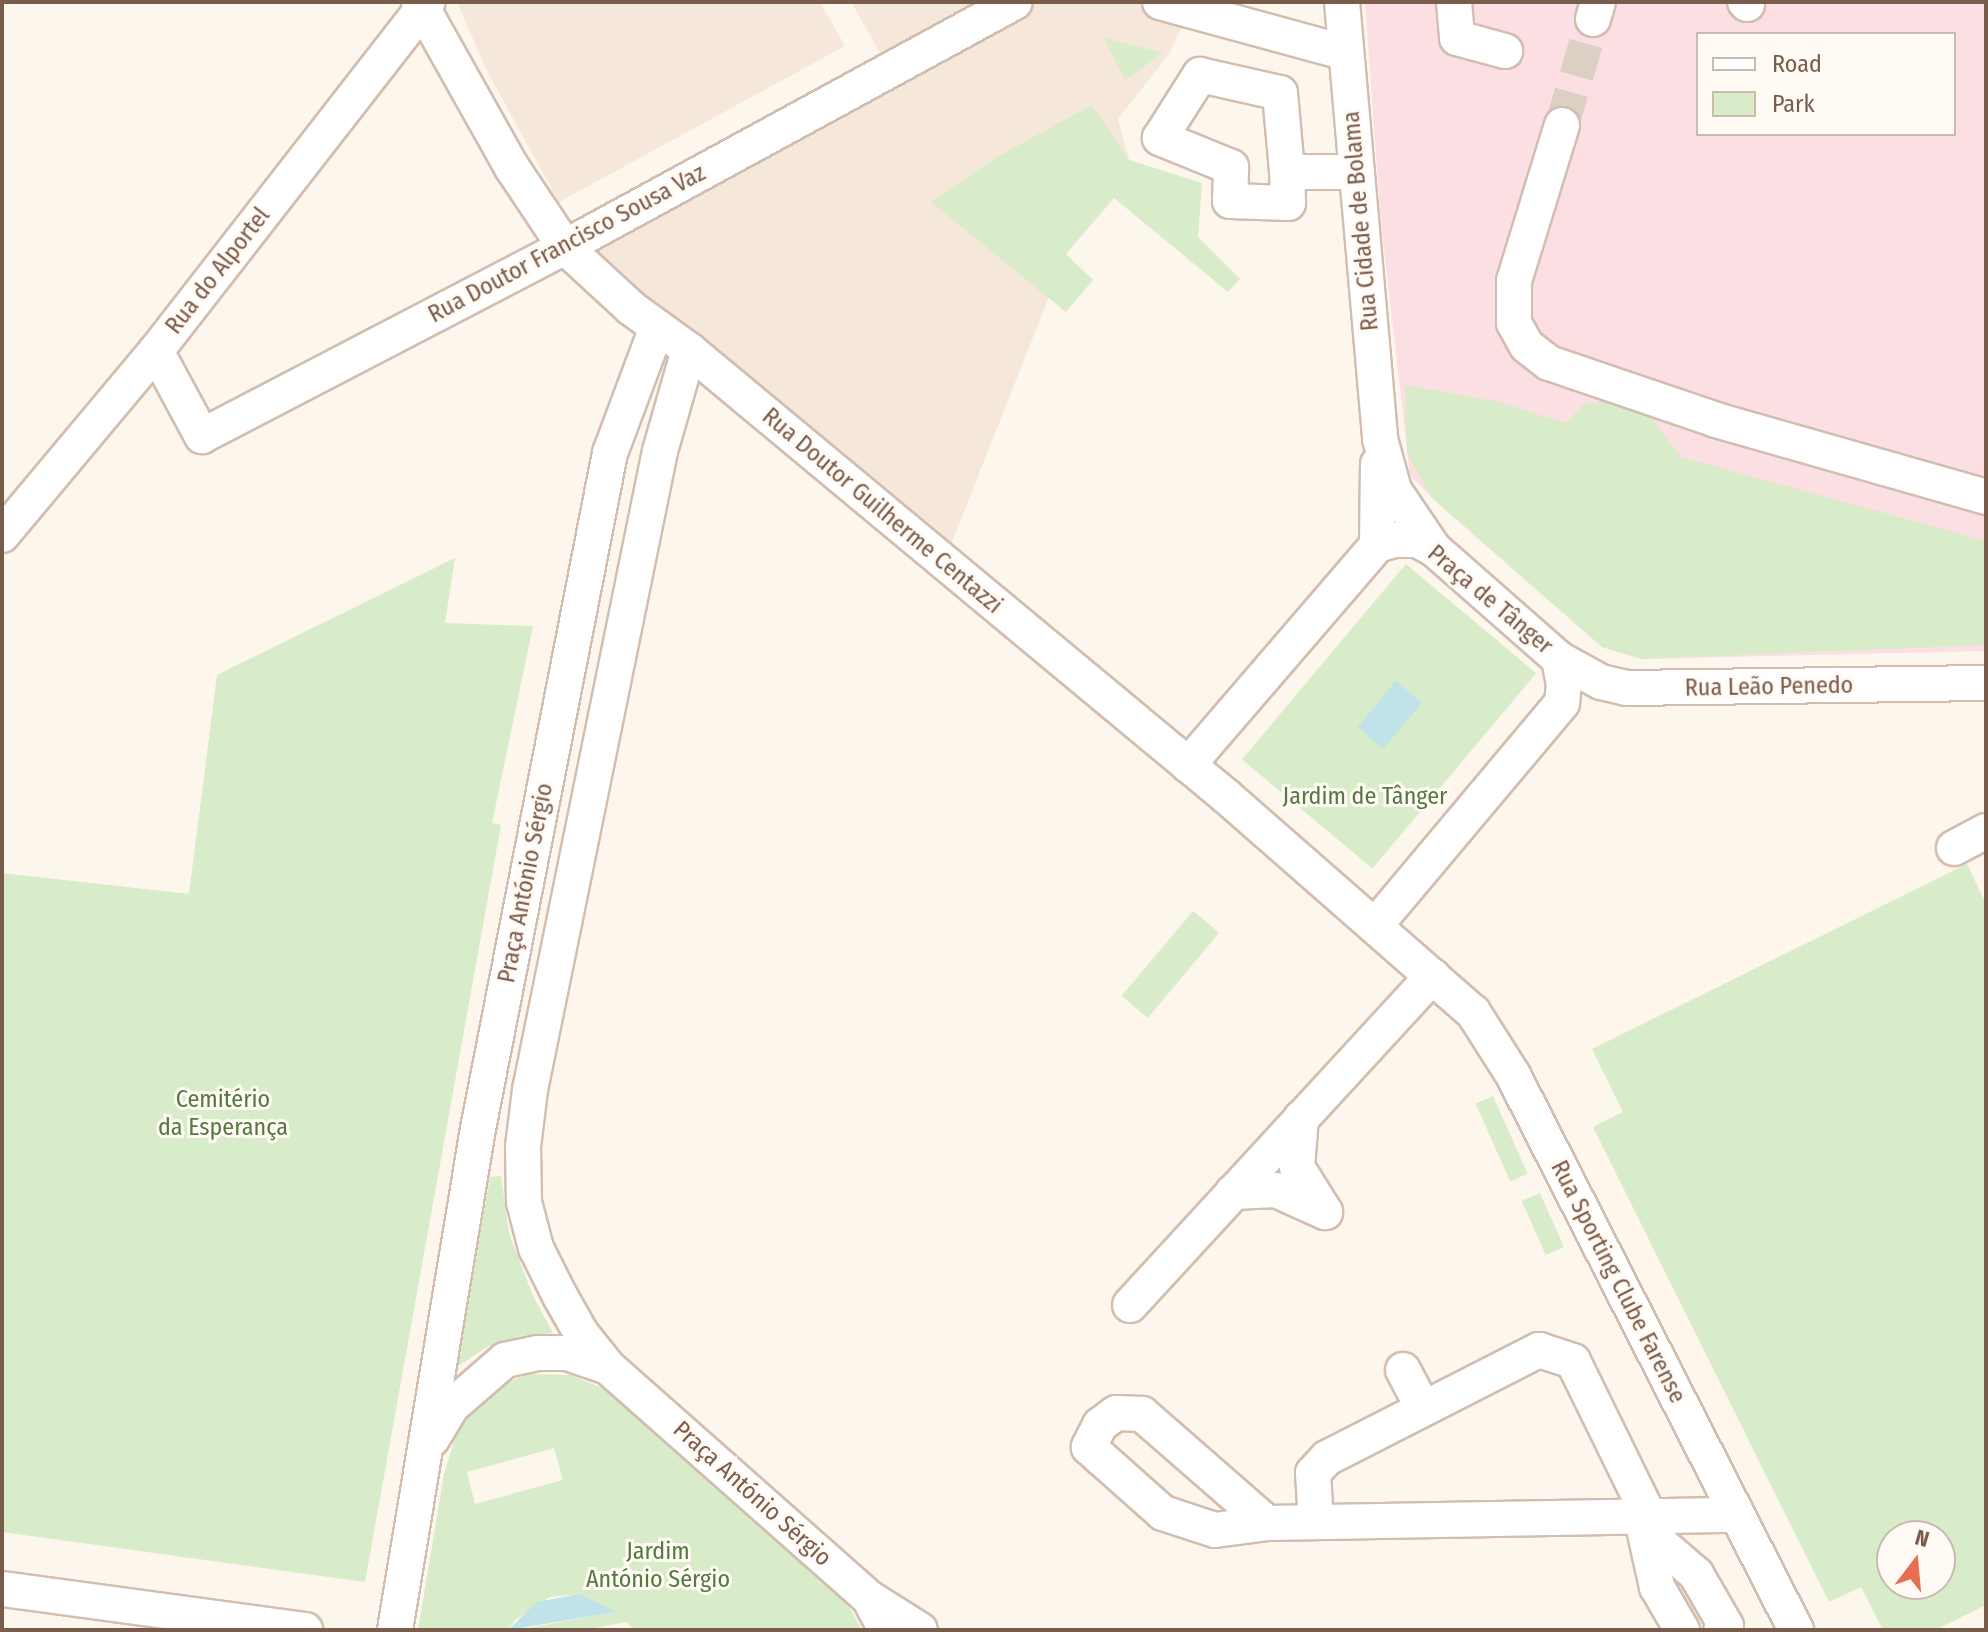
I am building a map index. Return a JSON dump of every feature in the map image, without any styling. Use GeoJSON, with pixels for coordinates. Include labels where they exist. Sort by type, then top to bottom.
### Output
{"type":"FeatureCollection","features":[{"type":"Feature","properties":{"kind":"street","name":"Rua Doutor Francisco Sousa Vaz"},"geometry":{"type":"LineString","coordinates":[[156,351],[202,436],[565,247],[1015,2]]}},
{"type":"Feature","properties":{"kind":"street"},"geometry":{"type":"LineString","coordinates":[[1160,2],[1346,53]]}},
{"type":"Feature","properties":{"kind":"street"},"geometry":{"type":"LineString","coordinates":[[1257,29],[1307,23],[1328,11],[1333,2]]}},
{"type":"Feature","properties":{"kind":"street","name":"Rua Cidade de Bolama"},"geometry":{"type":"LineString","coordinates":[[1342,2],[1380,439],[1377,545]]}},
{"type":"Feature","properties":{"kind":"street"},"geometry":{"type":"LineString","coordinates":[[1454,2],[1457,38],[1505,51]]}},
{"type":"Feature","properties":{"kind":"street","name":"Rua Doutor Guilherme Centazzi"},"geometry":{"type":"LineString","coordinates":[[423,4],[511,166],[565,247],[657,327],[689,350],[1188,765],[1422,966]]}},
{"type":"Feature","properties":{"kind":"street","name":"Rua do Alportel"},"geometry":{"type":"LineString","coordinates":[[2,535],[156,351],[423,4]]}},
{"type":"Feature","properties":{"kind":"street"},"geometry":{"type":"LineString","coordinates":[[1562,125],[1514,281],[1514,323],[1527,346],[1549,363],[1716,420],[1986,497]]}},
{"type":"Feature","properties":{"kind":"street"},"geometry":{"type":"LineString","coordinates":[[1287,181],[1358,182]]}},
{"type":"Feature","properties":{"kind":"street","name":"Praça António Sérgio"},"geometry":{"type":"LineString","coordinates":[[395,1630],[476,1139],[610,453],[657,327]]}},
{"type":"Feature","properties":{"kind":"street","name":"Praça António Sérgio"},"geometry":{"type":"LineString","coordinates":[[689,350],[656,466],[530,1090],[523,1146],[524,1202],[536,1248],[581,1333],[608,1367],[869,1598],[886,1630]]}},
{"type":"Feature","properties":{"kind":"street","name":"Rua Cidade de Bolama"},"geometry":{"type":"LineString","coordinates":[[1380,439],[1394,490],[1434,549]]}},
{"type":"Feature","properties":{"kind":"street","name":"Praça de Tânger"},"geometry":{"type":"LineString","coordinates":[[1375,926],[1562,703],[1564,684],[1559,659],[1434,549],[1417,540],[1394,540],[1377,545]]}},
{"type":"Feature","properties":{"kind":"street"},"geometry":{"type":"LineString","coordinates":[[1188,765],[1377,545]]}},
{"type":"Feature","properties":{"kind":"street","name":"Rua Leão Penedo"},"geometry":{"type":"LineString","coordinates":[[1559,659],[1601,682],[1627,688],[1986,683]]}},
{"type":"Feature","properties":{"kind":"street"},"geometry":{"type":"LineString","coordinates":[[1954,848],[1986,831]]}},
{"type":"Feature","properties":{"kind":"street"},"geometry":{"type":"LineString","coordinates":[[1130,1305],[1301,1118],[1422,966]]}},
{"type":"Feature","properties":{"kind":"street","name":"Rua Sporting Clube Farense"},"geometry":{"type":"LineString","coordinates":[[1422,966],[1473,1012],[1513,1075],[1796,1630]]}},
{"type":"Feature","properties":{"kind":"street"},"geometry":{"type":"LineString","coordinates":[[1233,1192],[1276,1190],[1325,1212],[1297,1167],[1301,1118]]}},
{"type":"Feature","properties":{"kind":"street"},"geometry":{"type":"LineString","coordinates":[[1316,1522],[1313,1473],[1327,1458],[1539,1350],[1573,1361],[1645,1522],[1647,1552],[1657,1587],[1682,1630]]}},
{"type":"Feature","properties":{"kind":"street","name":"Praça António Sérgio"},"geometry":{"type":"LineString","coordinates":[[426,1448],[452,1406],[505,1360],[538,1353],[567,1353],[608,1367]]}},
{"type":"Feature","properties":{"kind":"street"},"geometry":{"type":"LineString","coordinates":[[1403,1370],[1423,1408]]}},
{"type":"Feature","properties":{"kind":"street"},"geometry":{"type":"LineString","coordinates":[[1267,1523],[1142,1414],[1116,1413],[1100,1425],[1089,1447],[1163,1513],[1215,1530],[1267,1523],[1645,1522],[1737,1515]]}},
{"type":"Feature","properties":{"kind":"street"},"geometry":{"type":"LineString","coordinates":[[1645,1522],[1696,1574],[1726,1626],[1721,1630]]}},
{"type":"Feature","properties":{"kind":"street"},"geometry":{"type":"LineString","coordinates":[[2,1589],[305,1630]]}},
{"type":"Feature","properties":{"kind":"street"},"geometry":{"type":"LineString","coordinates":[[869,1598],[920,1630]]}},
{"type":"Feature","properties":{"kind":"shaded area"},"geometry":{"type":"Polygon","coordinates":[[[457,2],[820,2],[845,46],[559,202],[487,71],[457,2]]]}},
{"type":"Feature","properties":{"kind":"shaded area"},"geometry":{"type":"Polygon","coordinates":[[[851,2],[1194,2],[1169,54],[1118,119],[1129,160],[1114,198],[1066,254],[944,562],[565,247],[890,70],[851,2]]]}},
{"type":"Feature","properties":{"kind":"shaded area"},"geometry":{"type":"Polygon","coordinates":[[[1365,2],[1986,2],[1986,651],[1642,659],[1602,647],[1432,498],[1410,475],[1381,223],[1365,2]]]}},
{"type":"Feature","properties":{"kind":"green space"},"geometry":{"type":"Polygon","coordinates":[[[1104,38],[1163,53],[1125,80],[1104,38]]]}},
{"type":"Feature","properties":{"kind":"green space"},"geometry":{"type":"Polygon","coordinates":[[[1092,105],[1129,160],[1202,183],[1198,237],[1240,279],[1228,292],[1114,198],[1066,254],[1093,280],[1066,312],[931,202],[997,157],[1092,105]]]}},
{"type":"Feature","properties":{"kind":"green space"},"geometry":{"type":"Polygon","coordinates":[[[1405,385],[1500,402],[1566,423],[1584,404],[1617,400],[1649,414],[1681,457],[1986,541],[1986,645],[1642,659],[1602,647],[1432,498],[1407,453],[1405,385]]]}},
{"type":"Feature","properties":{"kind":"green space","name":"Cemitério da Esperança"},"geometry":{"type":"Polygon","coordinates":[[[455,558],[445,623],[533,626],[492,823],[501,825],[365,1582],[2,1532],[2,873],[189,894],[217,675],[455,558]]]}},
{"type":"Feature","properties":{"kind":"green space","name":"Jardim de Tânger"},"geometry":{"type":"Polygon","coordinates":[[[1406,564],[1536,673],[1372,869],[1242,759],[1406,564]]]}},
{"type":"Feature","properties":{"kind":"green space"},"geometry":{"type":"Polygon","coordinates":[[[1967,864],[1986,904],[1986,1605],[1935,1630],[1883,1630],[1861,1587],[1829,1602],[1593,1127],[1623,1112],[1592,1049],[1967,864]]]}},
{"type":"Feature","properties":{"kind":"green space"},"geometry":{"type":"Polygon","coordinates":[[[1193,911],[1219,933],[1148,1018],[1122,996],[1193,911]]]}},
{"type":"Feature","properties":{"kind":"green space"},"geometry":{"type":"Polygon","coordinates":[[[1493,1096],[1528,1174],[1510,1181],[1476,1104],[1493,1096]]]}},
{"type":"Feature","properties":{"kind":"green space"},"geometry":{"type":"Polygon","coordinates":[[[501,1176],[509,1233],[533,1296],[553,1333],[522,1336],[489,1346],[458,1366],[490,1177],[501,1176]]]}},
{"type":"Feature","properties":{"kind":"green space"},"geometry":{"type":"Polygon","coordinates":[[[1540,1193],[1564,1247],[1546,1255],[1522,1201],[1540,1193]]]}},
{"type":"Feature","properties":{"kind":"green space","name":"Jardim António Sérgio"},"geometry":{"type":"Polygon","coordinates":[[[527,1374],[571,1375],[604,1389],[811,1566],[845,1599],[862,1630],[633,1630],[627,1622],[585,1630],[517,1630],[616,1612],[579,1594],[550,1597],[515,1620],[508,1630],[418,1630],[444,1474],[461,1418],[490,1390],[527,1374]],[[554,1448],[467,1472],[475,1504],[563,1480],[554,1448]]]}},
{"type":"Feature","properties":{"kind":"water"},"geometry":{"type":"Polygon","coordinates":[[[1396,681],[1422,703],[1383,749],[1357,727],[1396,681]]]}},
{"type":"Feature","properties":{"kind":"water"},"geometry":{"type":"Polygon","coordinates":[[[579,1594],[617,1612],[508,1630],[537,1602],[579,1594]]]}},
{"type":"Feature","properties":{"kind":"tunnel"},"geometry":{"type":"LineString","coordinates":[[1562,125],[1593,19]]}}]}
